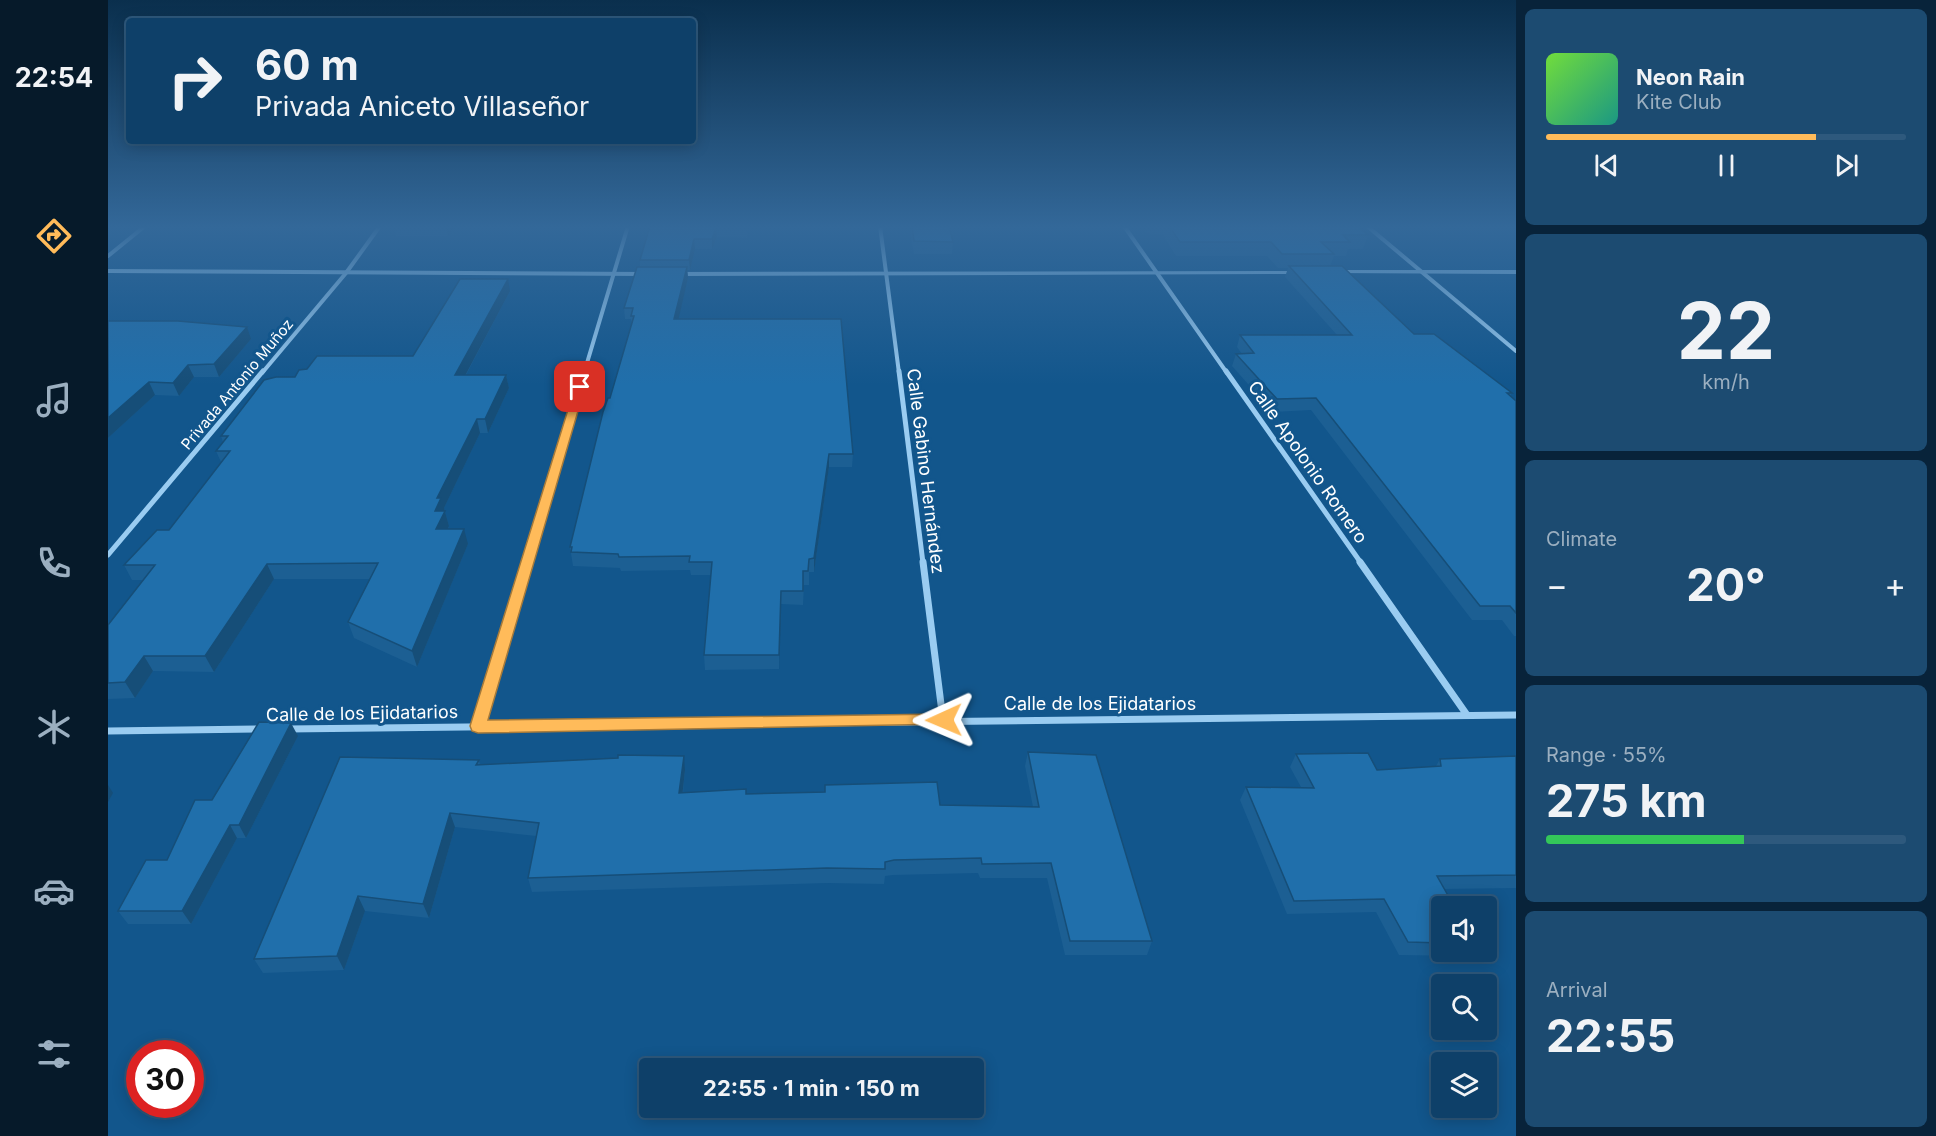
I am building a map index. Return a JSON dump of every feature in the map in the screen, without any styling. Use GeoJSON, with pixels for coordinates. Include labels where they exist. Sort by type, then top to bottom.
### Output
{"type":"FeatureCollection","features":[{"type":"Feature","properties":{"kind":"street","name":"Privada Antonio Muñoz"},"geometry":{"type":"LineString","coordinates":[[108,555],[341,279]]}},
{"type":"Feature","properties":{"kind":"street"},"geometry":{"type":"LineString","coordinates":[[478,726],[612,279]]}},
{"type":"Feature","properties":{"kind":"street","name":"Calle Gabino Hernández"},"geometry":{"type":"LineString","coordinates":[[886,279],[944,720]]}},
{"type":"Feature","properties":{"kind":"street","name":"Calle Apolonio Romero"},"geometry":{"type":"LineString","coordinates":[[1160,279],[1467,715]]}},
{"type":"Feature","properties":{"kind":"street"},"geometry":{"type":"LineString","coordinates":[[1430,279],[1516,351]]}},
{"type":"Feature","properties":{"kind":"street","name":"Calle de los Ejidatarios"},"geometry":{"type":"LineString","coordinates":[[108,731],[1516,715]]}},
{"type":"Feature","properties":{"kind":"building"},"geometry":{"type":"Polygon","coordinates":[[[460,279],[508,279],[455,375],[506,375],[485,419],[477,419],[437,498],[441,498],[435,511],[445,511],[436,529],[464,529],[412,651],[348,622],[378,563],[267,564],[205,656],[144,656],[125,682],[108,683],[108,625],[155,565],[124,565],[157,530],[169,530],[230,451],[216,451],[228,436],[221,436],[264,380],[276,377],[295,377],[299,370],[307,369],[317,356],[413,356],[460,279]]]}},
{"type":"Feature","properties":{"kind":"building"},"geometry":{"type":"Polygon","coordinates":[[[633,279],[684,279],[674,319],[841,319],[853,454],[829,454],[814,558],[809,559],[808,571],[803,571],[803,591],[781,591],[779,655],[704,655],[712,562],[689,562],[690,556],[619,557],[618,554],[571,552],[572,547],[570,547],[603,412],[610,398],[634,316],[631,316],[633,308],[624,308],[633,279]]]}},
{"type":"Feature","properties":{"kind":"building"},"geometry":{"type":"Polygon","coordinates":[[[1301,279],[1356,279],[1414,334],[1434,334],[1512,393],[1507,393],[1516,401],[1516,613],[1510,606],[1480,606],[1316,398],[1277,399],[1236,354],[1254,353],[1240,335],[1352,335],[1301,279]]]}},
{"type":"Feature","properties":{"kind":"building"},"geometry":{"type":"Polygon","coordinates":[[[108,321],[178,321],[247,327],[214,364],[188,365],[173,383],[149,382],[108,418],[108,321]]]}},
{"type":"Feature","properties":{"kind":"building"},"geometry":{"type":"Polygon","coordinates":[[[259,722],[291,723],[239,825],[230,825],[182,911],[118,911],[146,860],[167,860],[195,800],[212,800],[259,722]]]}},
{"type":"Feature","properties":{"kind":"building"},"geometry":{"type":"Polygon","coordinates":[[[1028,752],[1096,755],[1152,941],[1070,941],[1051,863],[982,864],[981,858],[894,860],[885,862],[885,869],[827,868],[528,878],[539,823],[450,813],[423,904],[358,896],[337,956],[254,959],[340,757],[479,760],[476,765],[618,758],[618,755],[684,756],[679,793],[746,789],[746,794],[825,792],[825,785],[937,782],[940,805],[1039,807],[1028,752]]]}},
{"type":"Feature","properties":{"kind":"building"},"geometry":{"type":"Polygon","coordinates":[[[1368,753],[1377,770],[1441,766],[1440,759],[1516,756],[1516,875],[1437,876],[1448,896],[1431,896],[1431,943],[1408,942],[1384,899],[1294,901],[1246,787],[1314,788],[1296,754],[1368,753]]]}},
{"type":"Feature","properties":{"kind":"route"},"geometry":{"type":"LineString","coordinates":[[580,387],[478,726],[944,720]]}}]}
